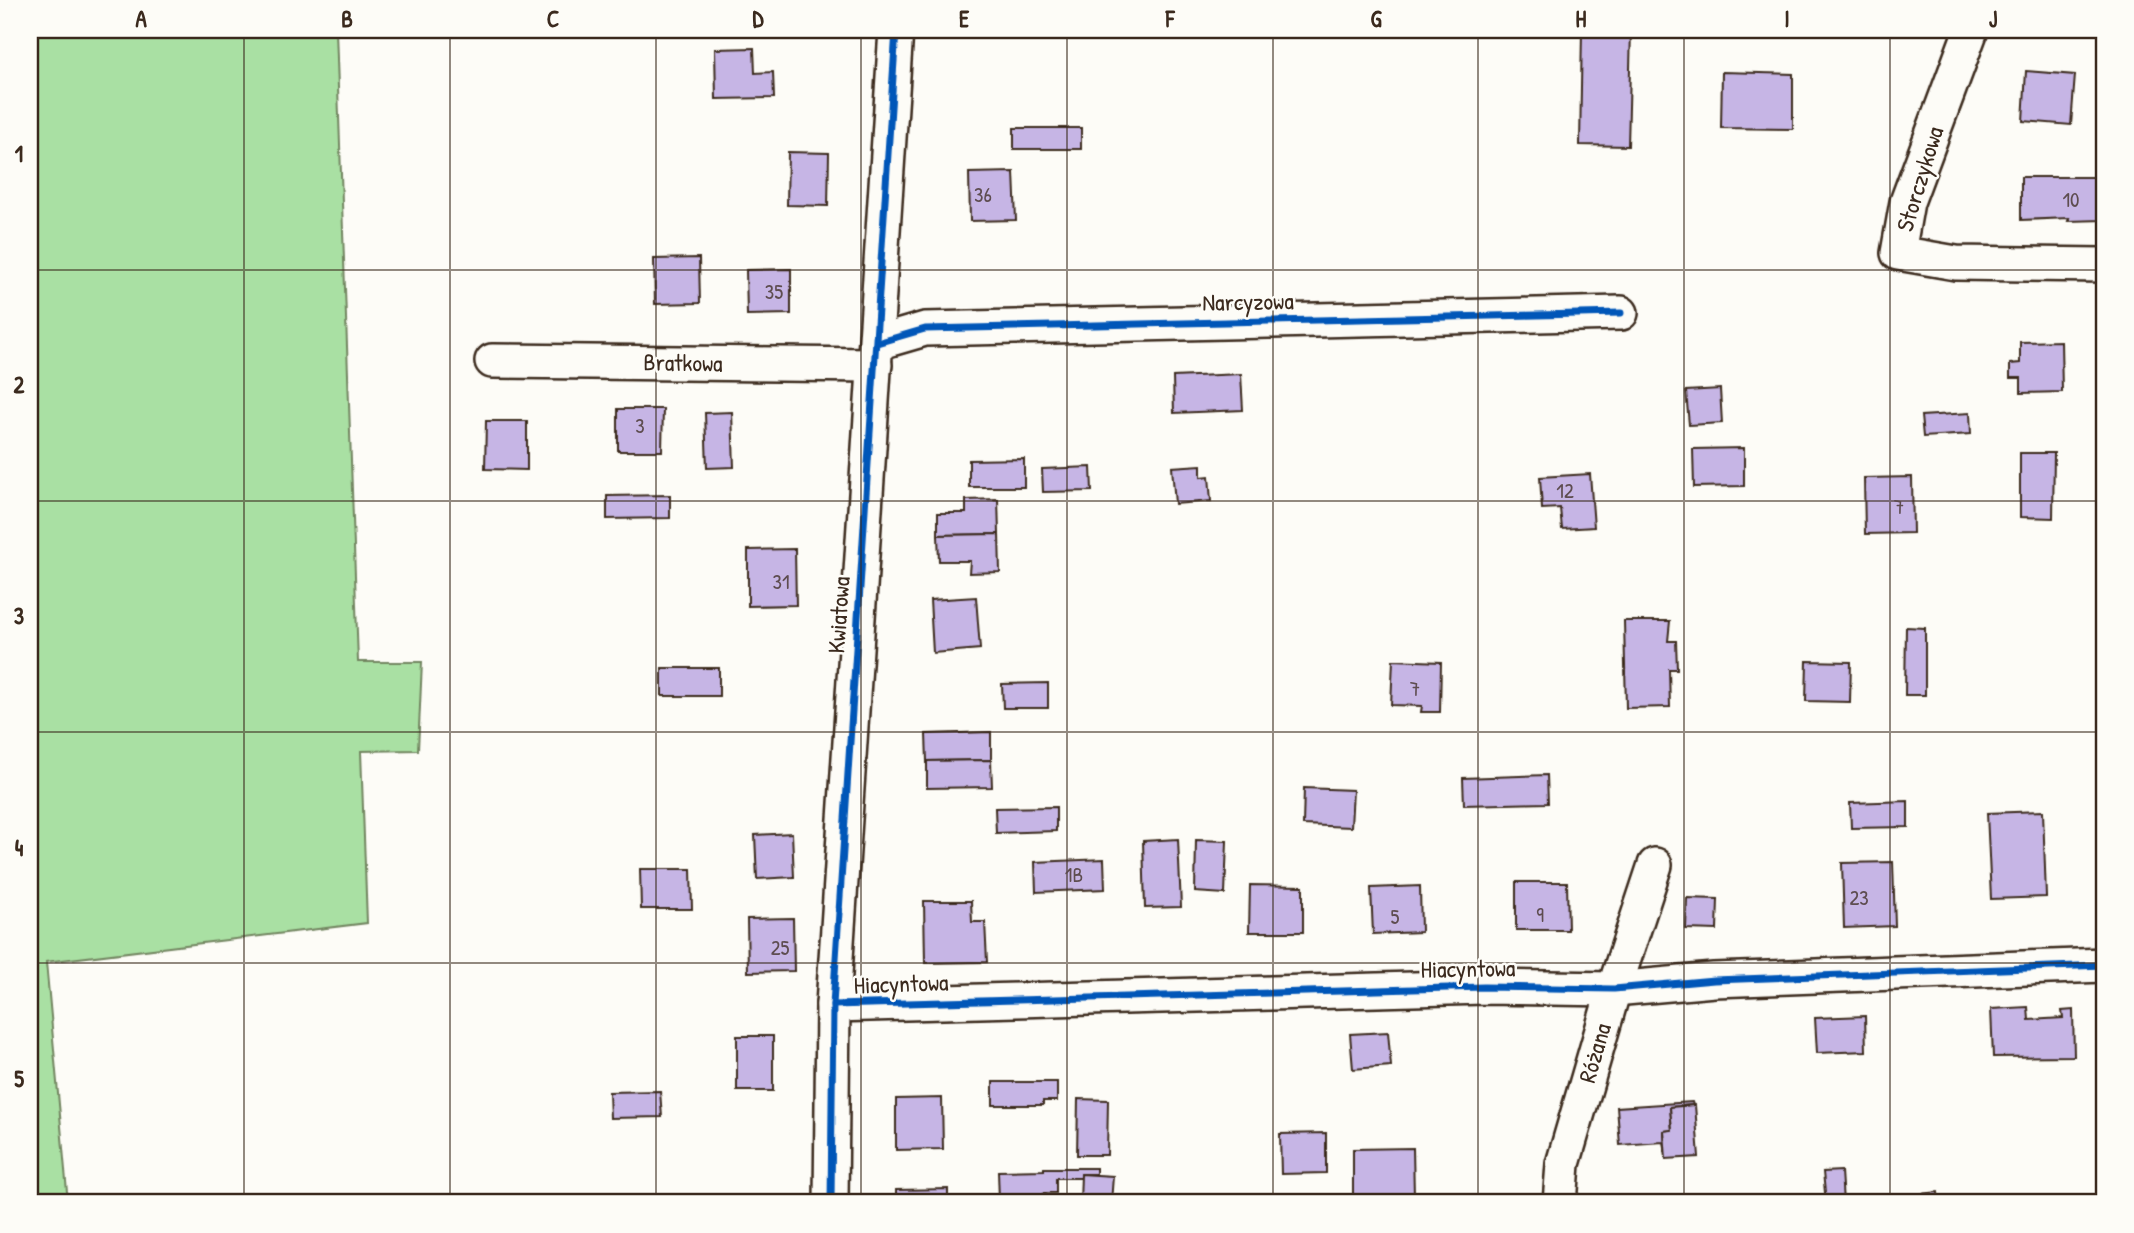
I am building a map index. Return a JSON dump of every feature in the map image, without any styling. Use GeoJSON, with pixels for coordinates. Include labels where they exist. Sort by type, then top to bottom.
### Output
{"type":"FeatureCollection","features":[{"type":"Feature","properties":{"kind":"street","name":"Kwiatowa"},"geometry":{"type":"LineString","coordinates":[[831,1203],[833,1005],[896,30]]}},
{"type":"Feature","properties":{"kind":"street","name":"Storczykowa"},"geometry":{"type":"LineString","coordinates":[[1971,30],[1907,202],[1898,253],[1956,263],[2104,265]]}},
{"type":"Feature","properties":{"kind":"street","name":"Narcyzowa"},"geometry":{"type":"LineString","coordinates":[[876,354],[925,329],[1621,313]]}},
{"type":"Feature","properties":{"kind":"street","name":"Bratkowa"},"geometry":{"type":"LineString","coordinates":[[492,361],[876,354]]}},
{"type":"Feature","properties":{"kind":"street","name":"Różana"},"geometry":{"type":"LineString","coordinates":[[1560,1203],[1563,1164],[1614,989],[1655,865]]}},
{"type":"Feature","properties":{"kind":"street","name":"Hiacyntowa"},"geometry":{"type":"LineString","coordinates":[[833,1005],[1484,987],[1614,989],[1714,980],[2104,965]]}},
{"type":"Feature","properties":{"kind":"green space"},"geometry":{"type":"Polygon","coordinates":[[[30,30],[336,30],[358,662],[422,662],[418,750],[361,751],[367,923],[46,962],[68,1203],[30,1203],[30,30]]]}},
{"type":"Feature","properties":{"kind":"building"},"geometry":{"type":"Polygon","coordinates":[[[1582,30],[1631,30],[1628,146],[1580,145],[1582,30]]]}},
{"type":"Feature","properties":{"kind":"building"},"geometry":{"type":"Polygon","coordinates":[[[754,48],[755,73],[773,72],[774,98],[716,99],[715,49],[754,48]]]}},
{"type":"Feature","properties":{"kind":"building"},"geometry":{"type":"Polygon","coordinates":[[[2026,71],[2075,75],[2071,125],[2023,121],[2026,71]]]}},
{"type":"Feature","properties":{"kind":"building"},"geometry":{"type":"Polygon","coordinates":[[[1722,72],[1793,74],[1793,129],[1721,128],[1722,72]]]}},
{"type":"Feature","properties":{"kind":"building"},"geometry":{"type":"Polygon","coordinates":[[[1014,128],[1081,128],[1081,149],[1014,149],[1014,128]]]}},
{"type":"Feature","properties":{"kind":"building"},"geometry":{"type":"Polygon","coordinates":[[[788,152],[829,153],[828,206],[787,205],[788,152]]]}},
{"type":"Feature","properties":{"kind":"building"},"geometry":{"type":"Polygon","coordinates":[[[1014,172],[1016,220],[970,221],[969,173],[1014,172]]]}},
{"type":"Feature","properties":{"kind":"building"},"geometry":{"type":"Polygon","coordinates":[[[2021,177],[2104,177],[2104,220],[2021,220],[2021,177]]]}},
{"type":"Feature","properties":{"kind":"building"},"geometry":{"type":"Polygon","coordinates":[[[699,258],[700,303],[655,304],[654,259],[699,258]]]}},
{"type":"Feature","properties":{"kind":"building"},"geometry":{"type":"Polygon","coordinates":[[[791,269],[791,314],[747,315],[746,270],[791,269]]]}},
{"type":"Feature","properties":{"kind":"building"},"geometry":{"type":"Polygon","coordinates":[[[2061,341],[2062,392],[2021,393],[2021,378],[2010,378],[2010,364],[2020,363],[2020,342],[2061,341]]]}},
{"type":"Feature","properties":{"kind":"building"},"geometry":{"type":"Polygon","coordinates":[[[1241,374],[1243,410],[1174,413],[1173,377],[1241,374]]]}},
{"type":"Feature","properties":{"kind":"building"},"geometry":{"type":"Polygon","coordinates":[[[1720,389],[1722,423],[1689,425],[1686,391],[1720,389]]]}},
{"type":"Feature","properties":{"kind":"building"},"geometry":{"type":"Polygon","coordinates":[[[618,409],[663,409],[662,451],[618,451],[618,409]]]}},
{"type":"Feature","properties":{"kind":"building"},"geometry":{"type":"Polygon","coordinates":[[[732,412],[734,467],[707,468],[705,413],[732,412]]]}},
{"type":"Feature","properties":{"kind":"building"},"geometry":{"type":"Polygon","coordinates":[[[1970,413],[1971,434],[1923,437],[1921,416],[1970,413]]]}},
{"type":"Feature","properties":{"kind":"building"},"geometry":{"type":"Polygon","coordinates":[[[486,421],[527,421],[527,470],[485,469],[486,421]]]}},
{"type":"Feature","properties":{"kind":"building"},"geometry":{"type":"Polygon","coordinates":[[[1744,448],[1744,486],[1694,487],[1693,449],[1744,448]]]}},
{"type":"Feature","properties":{"kind":"building"},"geometry":{"type":"Polygon","coordinates":[[[2020,453],[2054,453],[2053,518],[2020,517],[2020,453]]]}},
{"type":"Feature","properties":{"kind":"building"},"geometry":{"type":"Polygon","coordinates":[[[1024,459],[1024,487],[969,487],[969,460],[1024,459]]]}},
{"type":"Feature","properties":{"kind":"building"},"geometry":{"type":"Polygon","coordinates":[[[1201,465],[1201,477],[1209,476],[1211,501],[1175,504],[1172,467],[1201,465]]]}},
{"type":"Feature","properties":{"kind":"building"},"geometry":{"type":"Polygon","coordinates":[[[1091,467],[1092,491],[1043,492],[1042,469],[1091,467]]]}},
{"type":"Feature","properties":{"kind":"building"},"geometry":{"type":"Polygon","coordinates":[[[1590,474],[1594,527],[1562,529],[1560,508],[1542,509],[1540,477],[1590,474]]]}},
{"type":"Feature","properties":{"kind":"building"},"geometry":{"type":"Polygon","coordinates":[[[1912,477],[1913,533],[1865,534],[1864,478],[1912,477]]]}},
{"type":"Feature","properties":{"kind":"building"},"geometry":{"type":"Polygon","coordinates":[[[670,495],[670,518],[607,519],[607,496],[670,495]]]}},
{"type":"Feature","properties":{"kind":"building"},"geometry":{"type":"Polygon","coordinates":[[[998,499],[999,534],[938,535],[938,513],[966,513],[966,500],[998,499]]]}},
{"type":"Feature","properties":{"kind":"building"},"geometry":{"type":"Polygon","coordinates":[[[999,534],[1000,572],[969,573],[970,561],[939,561],[938,535],[999,534]]]}},
{"type":"Feature","properties":{"kind":"building"},"geometry":{"type":"Polygon","coordinates":[[[795,549],[796,605],[748,606],[748,550],[795,549]]]}},
{"type":"Feature","properties":{"kind":"building"},"geometry":{"type":"Polygon","coordinates":[[[976,597],[980,649],[933,653],[930,600],[976,597]]]}},
{"type":"Feature","properties":{"kind":"building"},"geometry":{"type":"Polygon","coordinates":[[[1624,621],[1670,621],[1668,641],[1676,641],[1677,669],[1669,669],[1670,707],[1626,708],[1624,621]]]}},
{"type":"Feature","properties":{"kind":"building"},"geometry":{"type":"Polygon","coordinates":[[[1906,627],[1925,628],[1925,695],[1905,695],[1906,627]]]}},
{"type":"Feature","properties":{"kind":"building"},"geometry":{"type":"Polygon","coordinates":[[[1393,660],[1441,662],[1440,712],[1421,712],[1422,706],[1391,705],[1393,660]]]}},
{"type":"Feature","properties":{"kind":"building"},"geometry":{"type":"Polygon","coordinates":[[[1807,661],[1851,662],[1850,702],[1806,701],[1807,661]]]}},
{"type":"Feature","properties":{"kind":"building"},"geometry":{"type":"Polygon","coordinates":[[[662,668],[719,668],[719,696],[662,696],[662,668]]]}},
{"type":"Feature","properties":{"kind":"building"},"geometry":{"type":"Polygon","coordinates":[[[1048,683],[1048,708],[1003,708],[1002,684],[1048,683]]]}},
{"type":"Feature","properties":{"kind":"building"},"geometry":{"type":"Polygon","coordinates":[[[991,732],[991,760],[927,761],[926,734],[991,732]]]}},
{"type":"Feature","properties":{"kind":"building"},"geometry":{"type":"Polygon","coordinates":[[[991,760],[992,787],[927,788],[927,761],[991,760]]]}},
{"type":"Feature","properties":{"kind":"building"},"geometry":{"type":"Polygon","coordinates":[[[1547,775],[1548,803],[1464,805],[1463,778],[1547,775]]]}},
{"type":"Feature","properties":{"kind":"building"},"geometry":{"type":"Polygon","coordinates":[[[1304,788],[1353,790],[1351,827],[1303,825],[1304,788]]]}},
{"type":"Feature","properties":{"kind":"building"},"geometry":{"type":"Polygon","coordinates":[[[1908,801],[1908,827],[1851,828],[1850,803],[1908,801]]]}},
{"type":"Feature","properties":{"kind":"building"},"geometry":{"type":"Polygon","coordinates":[[[1056,807],[1056,831],[996,833],[995,808],[1056,807]]]}},
{"type":"Feature","properties":{"kind":"building"},"geometry":{"type":"Polygon","coordinates":[[[2043,811],[2046,897],[1991,899],[1987,813],[2043,811]]]}},
{"type":"Feature","properties":{"kind":"building"},"geometry":{"type":"Polygon","coordinates":[[[792,833],[794,877],[757,879],[755,835],[792,833]]]}},
{"type":"Feature","properties":{"kind":"building"},"geometry":{"type":"Polygon","coordinates":[[[1178,839],[1181,907],[1145,908],[1143,841],[1178,839]]]}},
{"type":"Feature","properties":{"kind":"building"},"geometry":{"type":"Polygon","coordinates":[[[1196,840],[1227,841],[1225,894],[1195,892],[1196,840]]]}},
{"type":"Feature","properties":{"kind":"building"},"geometry":{"type":"Polygon","coordinates":[[[1104,859],[1105,889],[1036,892],[1035,862],[1104,859]]]}},
{"type":"Feature","properties":{"kind":"building"},"geometry":{"type":"Polygon","coordinates":[[[1893,862],[1895,926],[1844,928],[1842,863],[1893,862]]]}},
{"type":"Feature","properties":{"kind":"building"},"geometry":{"type":"Polygon","coordinates":[[[640,869],[691,869],[692,909],[641,909],[640,869]]]}},
{"type":"Feature","properties":{"kind":"building"},"geometry":{"type":"Polygon","coordinates":[[[1516,882],[1567,882],[1568,930],[1516,930],[1516,882]]]}},
{"type":"Feature","properties":{"kind":"building"},"geometry":{"type":"Polygon","coordinates":[[[1250,885],[1303,886],[1303,932],[1249,932],[1250,885]]]}},
{"type":"Feature","properties":{"kind":"building"},"geometry":{"type":"Polygon","coordinates":[[[1420,886],[1421,932],[1373,934],[1371,888],[1420,886]]]}},
{"type":"Feature","properties":{"kind":"building"},"geometry":{"type":"Polygon","coordinates":[[[1687,898],[1718,899],[1717,930],[1686,929],[1687,898]]]}},
{"type":"Feature","properties":{"kind":"building"},"geometry":{"type":"Polygon","coordinates":[[[924,901],[971,901],[972,922],[985,922],[987,962],[925,963],[924,901]]]}},
{"type":"Feature","properties":{"kind":"building"},"geometry":{"type":"Polygon","coordinates":[[[793,918],[794,971],[748,972],[747,919],[793,918]]]}},
{"type":"Feature","properties":{"kind":"building"},"geometry":{"type":"Polygon","coordinates":[[[2028,1007],[2029,1020],[2063,1018],[2062,1011],[2073,1010],[2074,1056],[1993,1057],[1991,1009],[2028,1007]]]}},
{"type":"Feature","properties":{"kind":"building"},"geometry":{"type":"Polygon","coordinates":[[[1865,1016],[1866,1051],[1817,1053],[1815,1018],[1865,1016]]]}},
{"type":"Feature","properties":{"kind":"building"},"geometry":{"type":"Polygon","coordinates":[[[1388,1032],[1391,1066],[1353,1069],[1350,1034],[1388,1032]]]}},
{"type":"Feature","properties":{"kind":"building"},"geometry":{"type":"Polygon","coordinates":[[[737,1036],[773,1036],[773,1091],[737,1091],[737,1036]]]}},
{"type":"Feature","properties":{"kind":"building"},"geometry":{"type":"Polygon","coordinates":[[[993,1082],[1057,1082],[1057,1101],[1043,1101],[1043,1105],[993,1105],[993,1082]]]}},
{"type":"Feature","properties":{"kind":"building"},"geometry":{"type":"Polygon","coordinates":[[[660,1091],[662,1117],[610,1118],[609,1092],[660,1091]]]}},
{"type":"Feature","properties":{"kind":"building"},"geometry":{"type":"Polygon","coordinates":[[[942,1098],[943,1149],[896,1150],[896,1099],[942,1098]]]}},
{"type":"Feature","properties":{"kind":"building"},"geometry":{"type":"Polygon","coordinates":[[[1078,1099],[1108,1100],[1107,1155],[1077,1155],[1078,1099]]]}},
{"type":"Feature","properties":{"kind":"building"},"geometry":{"type":"Polygon","coordinates":[[[1692,1102],[1693,1105],[1670,1107],[1672,1130],[1664,1131],[1665,1152],[1663,1142],[1620,1145],[1617,1107],[1692,1102]]]}},
{"type":"Feature","properties":{"kind":"building"},"geometry":{"type":"Polygon","coordinates":[[[1695,1105],[1699,1157],[1666,1159],[1664,1131],[1672,1130],[1670,1107],[1695,1105]]]}},
{"type":"Feature","properties":{"kind":"building"},"geometry":{"type":"Polygon","coordinates":[[[1326,1133],[1326,1173],[1281,1174],[1280,1134],[1326,1133]]]}},
{"type":"Feature","properties":{"kind":"building"},"geometry":{"type":"Polygon","coordinates":[[[1413,1148],[1414,1197],[1353,1198],[1353,1149],[1413,1148]]]}},
{"type":"Feature","properties":{"kind":"building"},"geometry":{"type":"Polygon","coordinates":[[[1096,1168],[1096,1174],[1082,1174],[1081,1178],[1056,1178],[1056,1193],[1044,1193],[1045,1199],[999,1200],[998,1171],[1096,1168]]]}},
{"type":"Feature","properties":{"kind":"building"},"geometry":{"type":"Polygon","coordinates":[[[1841,1171],[1843,1203],[1826,1203],[1823,1172],[1841,1171]]]}},
{"type":"Feature","properties":{"kind":"building"},"geometry":{"type":"Polygon","coordinates":[[[1081,1174],[1113,1176],[1111,1203],[1080,1203],[1081,1174]]]}},
{"type":"Feature","properties":{"kind":"building"},"geometry":{"type":"Polygon","coordinates":[[[948,1189],[948,1203],[896,1203],[896,1190],[948,1189]]]}},
{"type":"Feature","properties":{"kind":"building"},"geometry":{"type":"Polygon","coordinates":[[[1938,1192],[1939,1203],[1893,1203],[1893,1197],[1938,1192]]]}},
{"type":"Feature","properties":{"kind":"building"},"geometry":{"type":"Polygon","coordinates":[[[1433,1195],[1486,1197],[1485,1203],[1433,1203],[1433,1195]]]}},
{"type":"Feature","properties":{"kind":"cycle path"},"geometry":{"type":"LineString","coordinates":[[831,1203],[833,1005],[896,30]]}},
{"type":"Feature","properties":{"kind":"cycle path"},"geometry":{"type":"LineString","coordinates":[[877,343],[925,329],[1621,313]]}},
{"type":"Feature","properties":{"kind":"cycle path"},"geometry":{"type":"LineString","coordinates":[[833,1005],[1484,987],[1614,989],[1714,980],[2104,965]]}}]}
